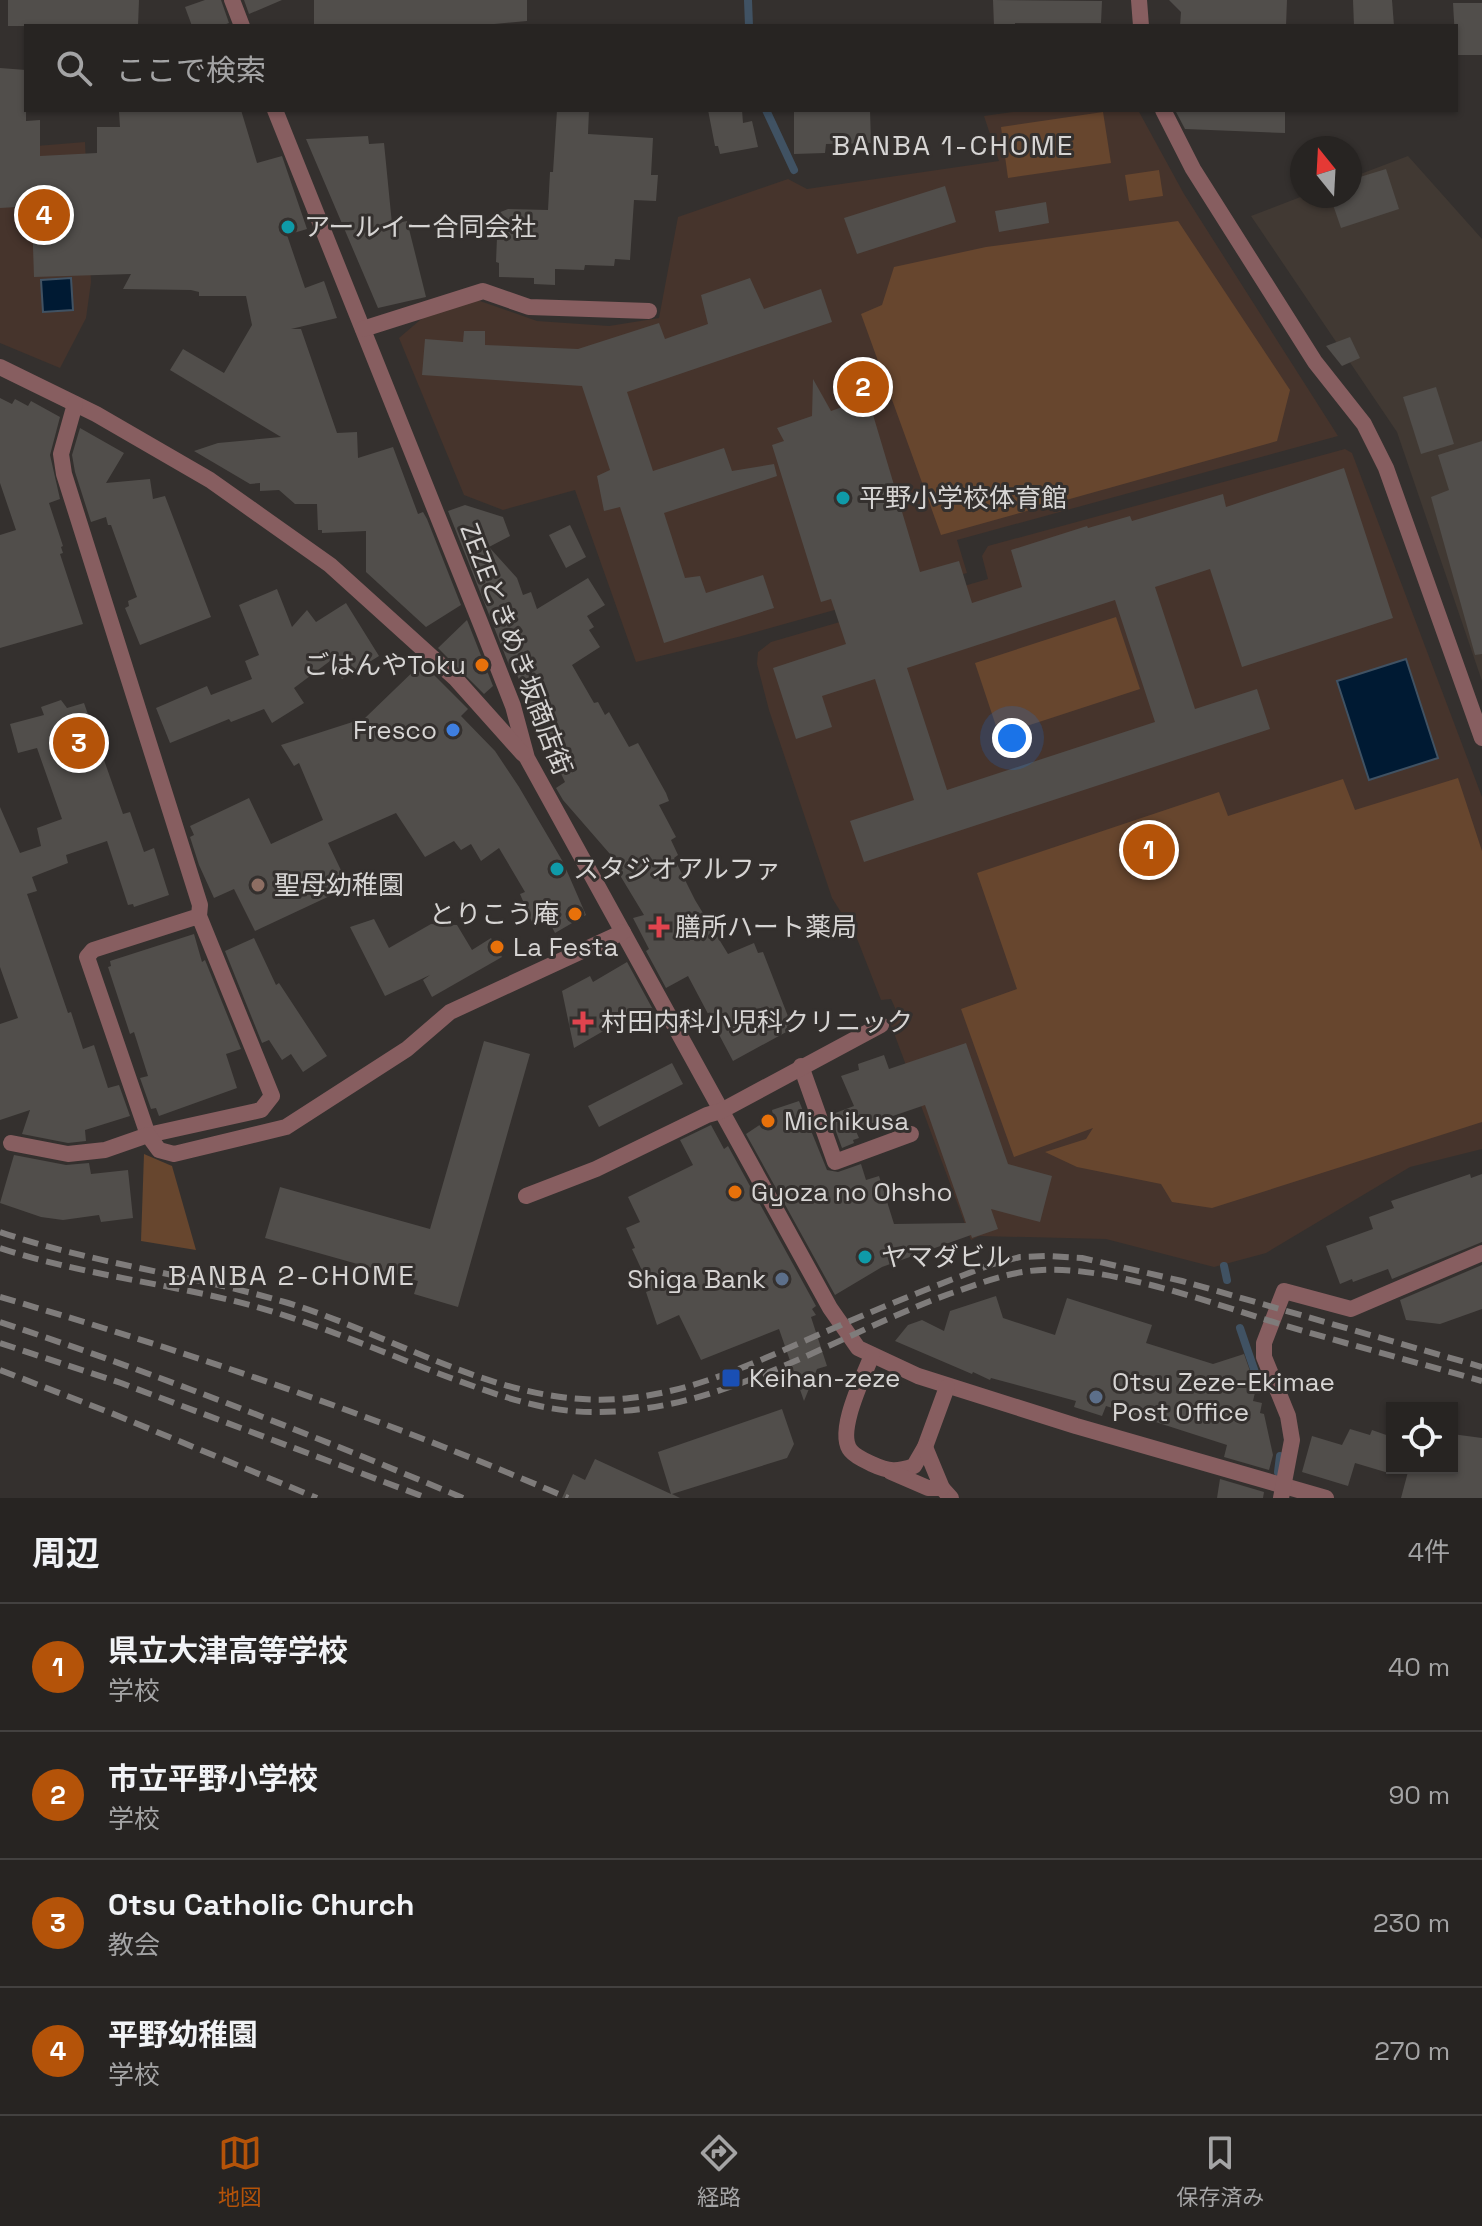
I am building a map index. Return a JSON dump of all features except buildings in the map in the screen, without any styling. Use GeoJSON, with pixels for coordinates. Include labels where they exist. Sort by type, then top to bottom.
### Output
{"type":"FeatureCollection","features":[{"type":"Feature","properties":{"kind":"street"},"geometry":{"type":"LineString","coordinates":[[232,0],[241,24]]}},
{"type":"Feature","properties":{"kind":"street"},"geometry":{"type":"LineString","coordinates":[[1139,0],[1141,24]]}},
{"type":"Feature","properties":{"kind":"street","name":"ZEZEときめき坂商店街"},"geometry":{"type":"LineString","coordinates":[[276,112],[507,692],[527,758],[830,1308],[865,1352]]}},
{"type":"Feature","properties":{"kind":"street"},"geometry":{"type":"LineString","coordinates":[[1164,112],[1193,169],[1315,362],[1364,424],[1386,468],[1482,738]]}},
{"type":"Feature","properties":{"kind":"street"},"geometry":{"type":"LineString","coordinates":[[363,329],[483,291],[529,307],[649,311]]}},
{"type":"Feature","properties":{"kind":"street"},"geometry":{"type":"LineString","coordinates":[[0,367],[75,404],[210,480],[330,565],[455,678],[527,758]]}},
{"type":"Feature","properties":{"kind":"street"},"geometry":{"type":"LineString","coordinates":[[11,1143],[68,1154],[105,1150],[148,1135],[261,1110],[272,1096],[199,916],[196,891],[64,474],[61,454],[75,404]]}},
{"type":"Feature","properties":{"kind":"street"},"geometry":{"type":"LineString","coordinates":[[199,916],[93,950],[87,957],[148,1135],[159,1150],[174,1154],[286,1127],[407,1049],[450,1012],[623,932]]}},
{"type":"Feature","properties":{"kind":"street"},"geometry":{"type":"LineString","coordinates":[[526,1196],[596,1169],[721,1111],[881,1025]]}},
{"type":"Feature","properties":{"kind":"street"},"geometry":{"type":"LineString","coordinates":[[801,1066],[835,1162],[911,1134]]}},
{"type":"Feature","properties":{"kind":"street"},"geometry":{"type":"LineString","coordinates":[[1282,1492],[1292,1440],[1288,1416],[1264,1357],[1264,1343],[1284,1291],[1351,1309],[1482,1253]]}},
{"type":"Feature","properties":{"kind":"street"},"geometry":{"type":"LineString","coordinates":[[946,1493],[889,1472],[850,1450],[846,1439],[849,1418],[865,1352],[947,1387],[1282,1492],[1326,1498]]}},
{"type":"Feature","properties":{"kind":"street"},"geometry":{"type":"LineString","coordinates":[[889,1472],[914,1466],[925,1447],[947,1387]]}},
{"type":"Feature","properties":{"kind":"street"},"geometry":{"type":"LineString","coordinates":[[925,1447],[946,1493]]}},
{"type":"Feature","properties":{"kind":"shaded area"},"geometry":{"type":"Polygon","coordinates":[[[1012,112],[1139,112],[1184,194],[1338,436],[957,540],[967,573],[636,662],[575,490],[503,510],[464,495],[399,338],[426,315],[477,300],[537,321],[609,326],[659,318],[678,217],[788,179],[807,189],[999,161],[984,116],[1012,112]]]}},
{"type":"Feature","properties":{"kind":"shaded area"},"geometry":{"type":"Polygon","coordinates":[[[1103,112],[1111,163],[1008,178],[1001,127],[1103,112]]]}},
{"type":"Feature","properties":{"kind":"shaded area"},"geometry":{"type":"Polygon","coordinates":[[[85,142],[91,282],[86,318],[60,368],[0,343],[0,149],[85,142]]]}},
{"type":"Feature","properties":{"kind":"shaded area"},"geometry":{"type":"Polygon","coordinates":[[[1408,156],[1482,239],[1482,681],[1397,432],[1251,216],[1290,201],[1290,208],[1362,208],[1362,173],[1408,156]]]}},
{"type":"Feature","properties":{"kind":"shaded area"},"geometry":{"type":"Polygon","coordinates":[[[1159,170],[1163,196],[1129,201],[1125,175],[1159,170]]]}},
{"type":"Feature","properties":{"kind":"shaded area"},"geometry":{"type":"Polygon","coordinates":[[[1178,221],[1290,390],[1277,441],[941,535],[861,314],[882,305],[894,267],[986,247],[1178,221]]]}},
{"type":"Feature","properties":{"kind":"shaded area"},"geometry":{"type":"Polygon","coordinates":[[[1345,449],[1352,453],[1482,797],[1482,1149],[1410,1167],[1266,1253],[1214,1267],[1106,1239],[979,1236],[971,1240],[891,1025],[900,1019],[891,999],[881,1000],[856,936],[832,898],[769,710],[757,664],[758,652],[771,642],[988,579],[982,556],[988,546],[1345,449]]]}},
{"type":"Feature","properties":{"kind":"shaded area"},"geometry":{"type":"Polygon","coordinates":[[[1116,617],[1140,689],[999,735],[975,663],[1116,617]]]}},
{"type":"Feature","properties":{"kind":"shaded area"},"geometry":{"type":"Polygon","coordinates":[[[1458,778],[1482,851],[1482,1122],[1212,1208],[1172,1202],[1161,1184],[1077,1167],[1045,1152],[1086,1139],[1093,1128],[1014,1157],[961,1009],[1017,989],[977,873],[1219,792],[1228,816],[1343,779],[1355,810],[1458,778]]]}},
{"type":"Feature","properties":{"kind":"shaded area"},"geometry":{"type":"Polygon","coordinates":[[[144,1154],[172,1166],[196,1250],[141,1241],[144,1154]]]}},
{"type":"Feature","properties":{"kind":"water"},"geometry":{"type":"Polygon","coordinates":[[[71,278],[73,310],[43,312],[41,280],[71,278]]]}},
{"type":"Feature","properties":{"kind":"water"},"geometry":{"type":"Polygon","coordinates":[[[1406,659],[1438,758],[1369,780],[1337,681],[1406,659]]]}},
{"type":"Feature","properties":{"kind":"waterway"},"geometry":{"type":"LineString","coordinates":[[748,0],[749,24]]}},
{"type":"Feature","properties":{"kind":"waterway"},"geometry":{"type":"LineString","coordinates":[[767,112],[794,170]]}},
{"type":"Feature","properties":{"kind":"waterway"},"geometry":{"type":"LineString","coordinates":[[1224,1266],[1227,1280]]}},
{"type":"Feature","properties":{"kind":"waterway"},"geometry":{"type":"LineString","coordinates":[[1240,1328],[1257,1378]]}},
{"type":"Feature","properties":{"kind":"waterway"},"geometry":{"type":"LineString","coordinates":[[1278,1472],[1280,1456]]}},
{"type":"Feature","properties":{"kind":"railway"},"geometry":{"type":"LineString","coordinates":[[0,1232],[71,1253],[288,1303],[498,1383],[542,1394],[585,1399],[658,1394],[711,1379],[993,1264],[1020,1257],[1047,1256],[1082,1258],[1182,1281],[1482,1367]]}},
{"type":"Feature","properties":{"kind":"railway"},"geometry":{"type":"LineString","coordinates":[[0,1248],[62,1265],[250,1305],[322,1328],[498,1395],[577,1411],[644,1409],[733,1386],[949,1294],[1004,1276],[1052,1270],[1117,1277],[1152,1285],[1482,1381]]}},
{"type":"Feature","properties":{"kind":"railway"},"geometry":{"type":"LineString","coordinates":[[0,1297],[144,1341],[358,1414],[568,1498]]}},
{"type":"Feature","properties":{"kind":"railway"},"geometry":{"type":"LineString","coordinates":[[0,1322],[233,1406],[463,1498]]}},
{"type":"Feature","properties":{"kind":"railway"},"geometry":{"type":"LineString","coordinates":[[0,1343],[121,1383],[427,1498]]}},
{"type":"Feature","properties":{"kind":"railway"},"geometry":{"type":"LineString","coordinates":[[0,1370],[317,1498]]}},
{"type":"Feature","properties":{"kind":"place","name":"平野幼稚園"},"geometry":{"type":"Point","coordinates":[44,215]}},
{"type":"Feature","properties":{"kind":"place","name":"アールイー合同会社"},"geometry":{"type":"Point","coordinates":[288,227]}},
{"type":"Feature","properties":{"kind":"place","name":"市立平野小学校"},"geometry":{"type":"Point","coordinates":[863,387]}},
{"type":"Feature","properties":{"kind":"place","name":"平野小学校体育館"},"geometry":{"type":"Point","coordinates":[843,498]}},
{"type":"Feature","properties":{"kind":"place","name":"ごはんやToku"},"geometry":{"type":"Point","coordinates":[482,665]}},
{"type":"Feature","properties":{"kind":"place","name":"Fresco"},"geometry":{"type":"Point","coordinates":[453,730]}},
{"type":"Feature","properties":{"kind":"place","name":"Otsu Catholic Church"},"geometry":{"type":"Point","coordinates":[79,743]}},
{"type":"Feature","properties":{"kind":"place","name":"県立大津高等学校"},"geometry":{"type":"Point","coordinates":[1149,850]}},
{"type":"Feature","properties":{"kind":"place","name":"スタジオアルファ"},"geometry":{"type":"Point","coordinates":[557,869]}},
{"type":"Feature","properties":{"kind":"place","name":"聖母幼稚園"},"geometry":{"type":"Point","coordinates":[258,885]}},
{"type":"Feature","properties":{"kind":"place","name":"とりこう庵"},"geometry":{"type":"Point","coordinates":[575,914]}},
{"type":"Feature","properties":{"kind":"place","name":"膳所ハート薬局"},"geometry":{"type":"Point","coordinates":[659,927]}},
{"type":"Feature","properties":{"kind":"place","name":"La Festa"},"geometry":{"type":"Point","coordinates":[497,947]}},
{"type":"Feature","properties":{"kind":"place","name":"村田内科小児科クリニック"},"geometry":{"type":"Point","coordinates":[583,1022]}},
{"type":"Feature","properties":{"kind":"place","name":"Michikusa"},"geometry":{"type":"Point","coordinates":[768,1121]}},
{"type":"Feature","properties":{"kind":"place","name":"Gyoza no Ohsho"},"geometry":{"type":"Point","coordinates":[735,1192]}},
{"type":"Feature","properties":{"kind":"place","name":"ヤマダビル"},"geometry":{"type":"Point","coordinates":[865,1257]}},
{"type":"Feature","properties":{"kind":"place","name":"Shiga Bank"},"geometry":{"type":"Point","coordinates":[782,1279]}},
{"type":"Feature","properties":{"kind":"place","name":"Keihan-zeze"},"geometry":{"type":"Point","coordinates":[731,1378]}},
{"type":"Feature","properties":{"kind":"place","name":"Otsu Zeze-Ekimae Post Office"},"geometry":{"type":"Point","coordinates":[1096,1397]}},
{"type":"Feature","properties":{"kind":"district","name":"BANBA 1-CHOME"},"geometry":{"type":"Point","coordinates":[953,145]}},
{"type":"Feature","properties":{"kind":"district","name":"BANBA 2-CHOME"},"geometry":{"type":"Point","coordinates":[292,1275]}}]}
